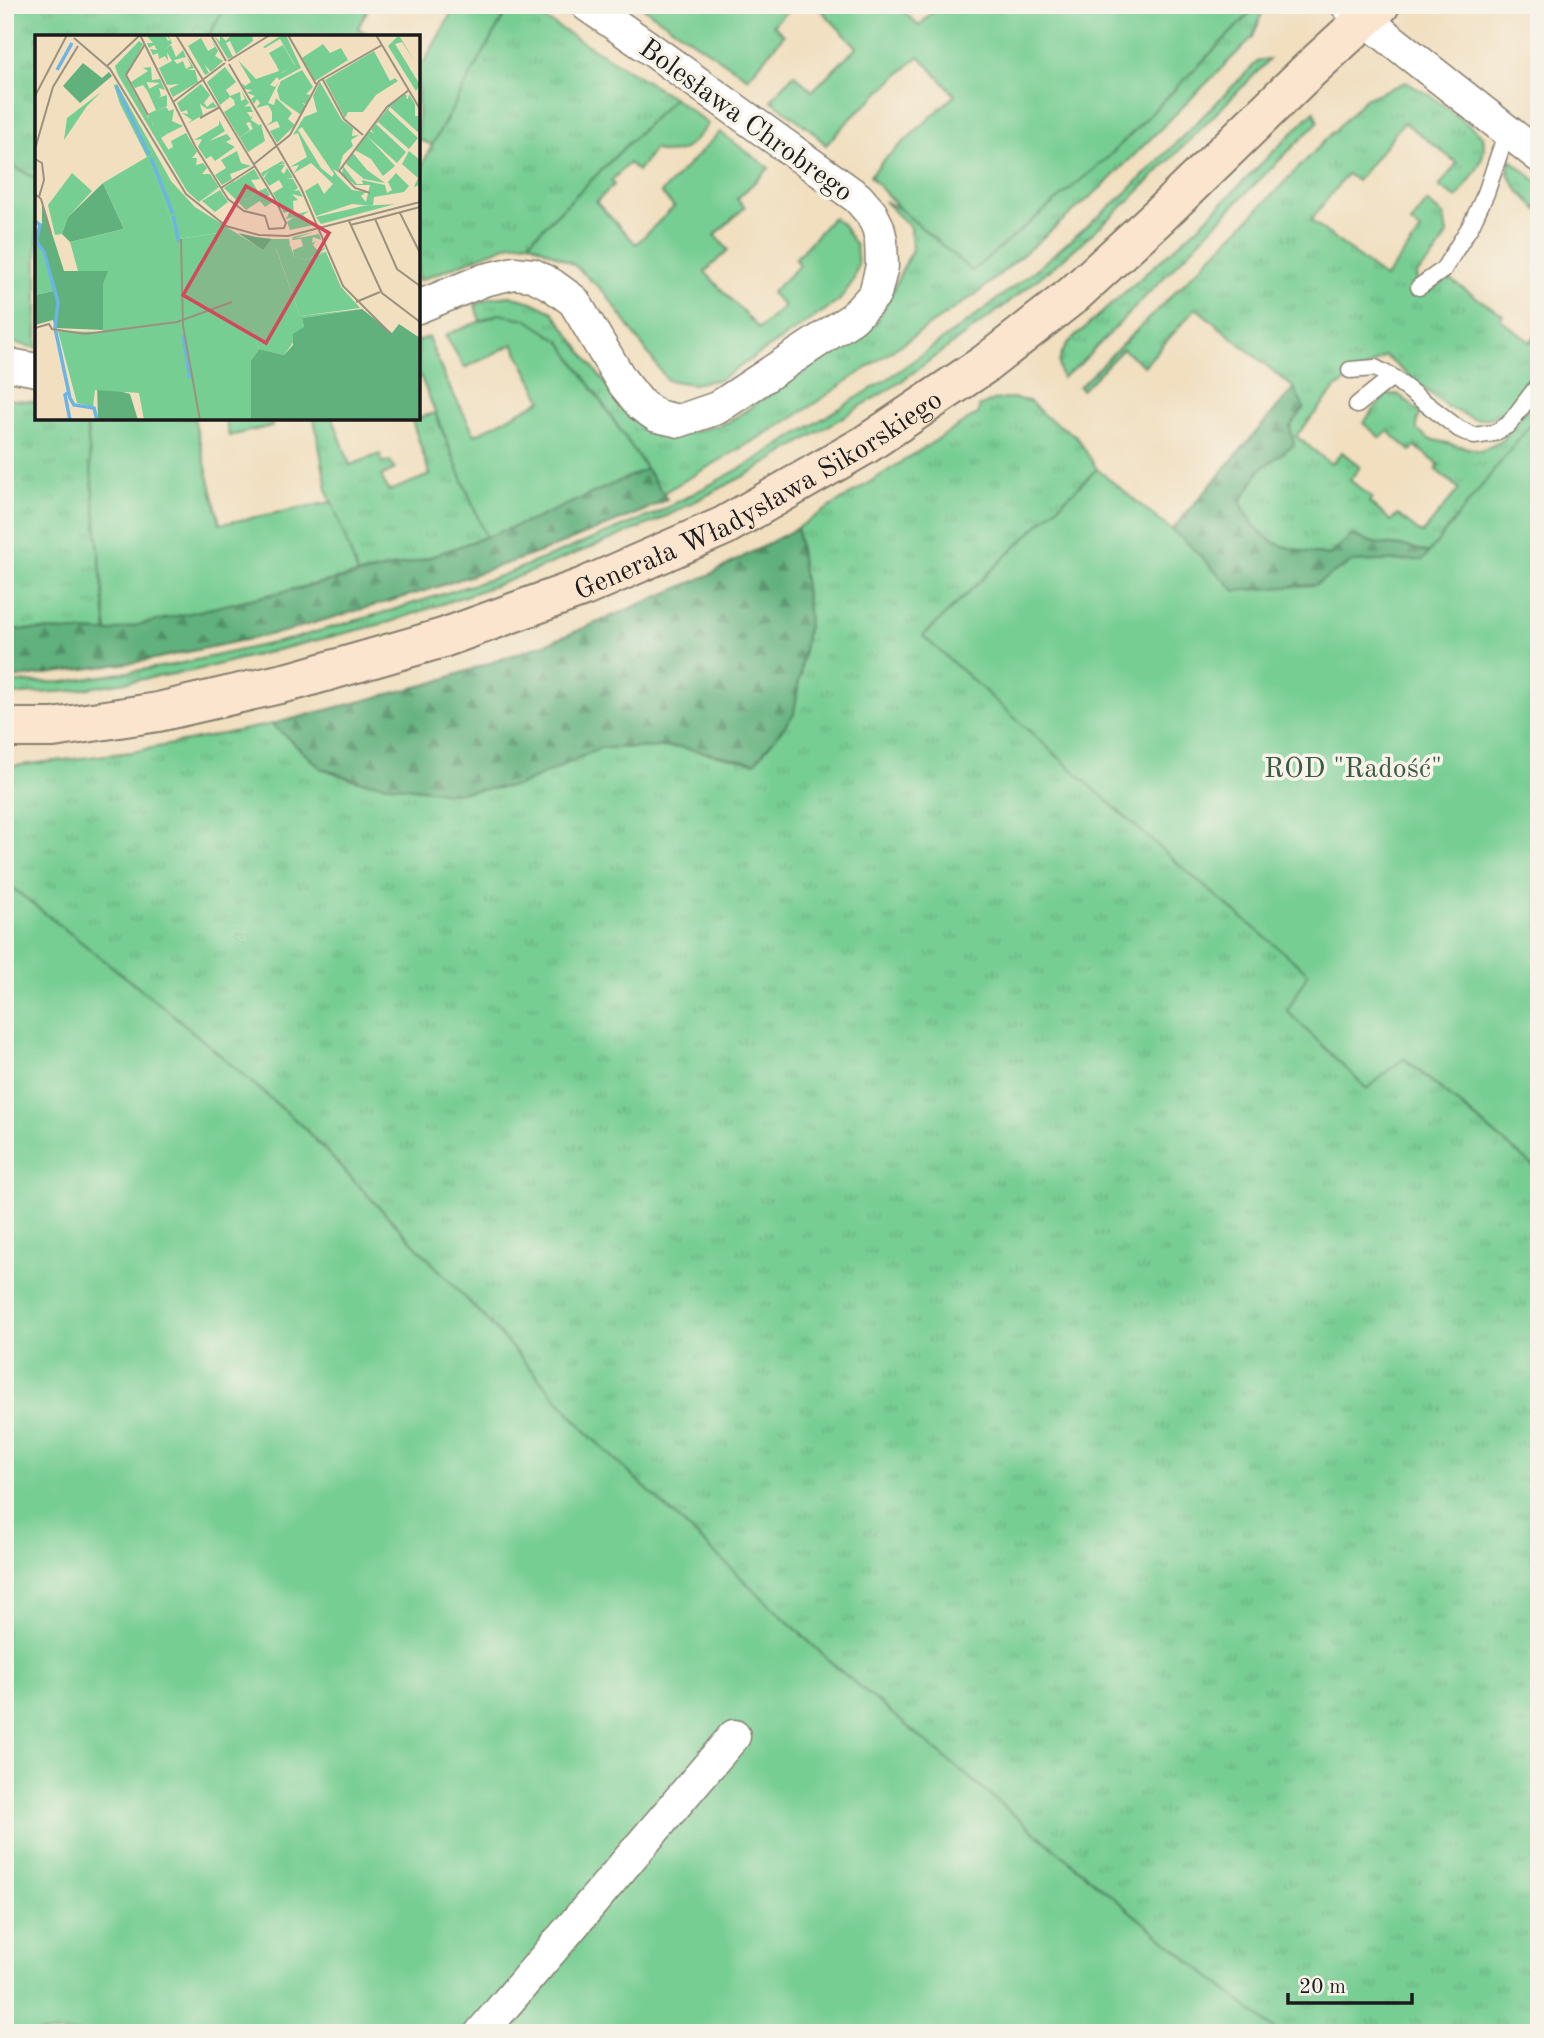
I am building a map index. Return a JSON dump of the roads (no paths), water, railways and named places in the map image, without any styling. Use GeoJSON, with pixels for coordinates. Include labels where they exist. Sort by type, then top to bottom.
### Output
{"type":"FeatureCollection","features":[{"type":"Feature","properties":{"kind":"main road","name":"Generała Władysława Sikorskiego"},"geometry":{"type":"LineString","coordinates":[[5,728],[53,728],[158,712],[298,680],[443,638],[584,587],[724,526],[865,445],[985,364],[1073,295],[1305,74],[1364,10]]}},
{"type":"Feature","properties":{"kind":"street","name":"Bolesława Chrobrego"},"geometry":{"type":"LineString","coordinates":[[420,306],[484,280],[514,272],[533,275],[574,301],[621,380],[641,405],[657,416],[679,421],[717,408],[853,318],[875,294],[882,266],[881,240],[871,214],[858,198],[587,5]]}},
{"type":"Feature","properties":{"kind":"street"},"geometry":{"type":"LineString","coordinates":[[1364,10],[1539,156]]}},
{"type":"Feature","properties":{"kind":"street"},"geometry":{"type":"LineString","coordinates":[[5,365],[35,370]]}},
{"type":"Feature","properties":{"kind":"street"},"geometry":{"type":"LineString","coordinates":[[481,2033],[734,1736]]}},
{"type":"Feature","properties":{"kind":"lane"},"geometry":{"type":"LineString","coordinates":[[1419,287],[1443,270],[1471,225],[1486,193],[1507,131]]}},
{"type":"Feature","properties":{"kind":"lane"},"geometry":{"type":"LineString","coordinates":[[1350,370],[1375,368],[1392,377],[1459,429],[1474,436],[1494,433],[1508,425],[1539,384]]}},
{"type":"Feature","properties":{"kind":"lane"},"geometry":{"type":"LineString","coordinates":[[1357,405],[1392,377]]}},
{"type":"Feature","properties":{"kind":"park label","name":"ROD \"Radość\""},"geometry":{"type":"Point","coordinates":[1353,767]}}]}
